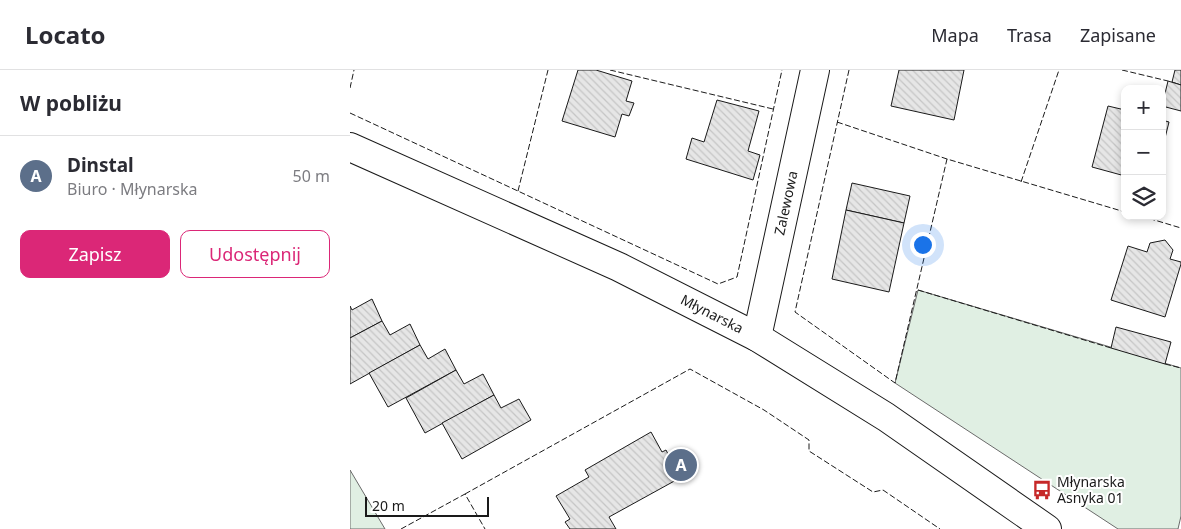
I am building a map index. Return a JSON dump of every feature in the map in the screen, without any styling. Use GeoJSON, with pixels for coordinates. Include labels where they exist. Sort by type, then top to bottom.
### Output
{"type":"FeatureCollection","features":[{"type":"Feature","properties":{"kind":"street","name":"Zalewowa"},"geometry":{"type":"LineString","coordinates":[[757,337],[815,70]]}},
{"type":"Feature","properties":{"kind":"street","name":"Młynarska"},"geometry":{"type":"LineString","coordinates":[[350,147],[619,267],[757,337],[886,417],[1047,529]]}},
{"type":"Feature","properties":{"kind":"green space"},"geometry":{"type":"Polygon","coordinates":[[[918,290],[1181,368],[1181,516],[1178,529],[1118,529],[895,383],[918,290]]]}},
{"type":"Feature","properties":{"kind":"green space"},"geometry":{"type":"Polygon","coordinates":[[[350,470],[385,529],[350,529],[350,470]]]}},
{"type":"Feature","properties":{"kind":"building"},"geometry":{"type":"Polygon","coordinates":[[[578,70],[596,70],[632,81],[626,101],[634,103],[629,116],[622,114],[615,137],[562,121],[578,70]]]}},
{"type":"Feature","properties":{"kind":"building"},"geometry":{"type":"Polygon","coordinates":[[[899,70],[964,70],[954,120],[891,106],[899,70]]]}},
{"type":"Feature","properties":{"kind":"building"},"geometry":{"type":"Polygon","coordinates":[[[1175,70],[1181,70],[1181,85],[1172,82],[1175,70]]]}},
{"type":"Feature","properties":{"kind":"building"},"geometry":{"type":"Polygon","coordinates":[[[1168,81],[1181,85],[1181,111],[1166,107],[1168,81]]]}},
{"type":"Feature","properties":{"kind":"building"},"geometry":{"type":"Polygon","coordinates":[[[717,100],[759,111],[748,151],[760,155],[753,180],[686,159],[692,138],[704,142],[717,100]]]}},
{"type":"Feature","properties":{"kind":"building"},"geometry":{"type":"Polygon","coordinates":[[[1108,106],[1121,109],[1121,175],[1092,167],[1108,106]]]}},
{"type":"Feature","properties":{"kind":"building"},"geometry":{"type":"Polygon","coordinates":[[[1166,121],[1169,122],[1166,134],[1166,121]]]}},
{"type":"Feature","properties":{"kind":"building"},"geometry":{"type":"Polygon","coordinates":[[[852,183],[910,196],[904,223],[846,210],[852,183]]]}},
{"type":"Feature","properties":{"kind":"building"},"geometry":{"type":"Polygon","coordinates":[[[846,210],[904,223],[889,292],[832,279],[846,210]]]}},
{"type":"Feature","properties":{"kind":"building"},"geometry":{"type":"Polygon","coordinates":[[[1165,240],[1173,250],[1170,259],[1181,262],[1181,264],[1165,317],[1111,300],[1128,246],[1147,252],[1150,243],[1165,240]]]}},
{"type":"Feature","properties":{"kind":"building"},"geometry":{"type":"Polygon","coordinates":[[[372,299],[382,321],[350,338],[350,306],[352,310],[372,299]]]}},
{"type":"Feature","properties":{"kind":"building"},"geometry":{"type":"Polygon","coordinates":[[[382,321],[390,335],[410,324],[420,345],[350,384],[350,338],[382,321]]]}},
{"type":"Feature","properties":{"kind":"building"},"geometry":{"type":"Polygon","coordinates":[[[1116,327],[1171,342],[1165,364],[1111,348],[1116,327]]]}},
{"type":"Feature","properties":{"kind":"building"},"geometry":{"type":"Polygon","coordinates":[[[420,345],[428,359],[445,349],[456,370],[388,407],[369,373],[420,345]]]}},
{"type":"Feature","properties":{"kind":"building"},"geometry":{"type":"Polygon","coordinates":[[[456,370],[464,384],[483,374],[494,395],[425,433],[406,398],[456,370]]]}},
{"type":"Feature","properties":{"kind":"building"},"geometry":{"type":"Polygon","coordinates":[[[494,395],[501,408],[519,399],[531,420],[462,459],[442,423],[494,395]]]}},
{"type":"Feature","properties":{"kind":"building"},"geometry":{"type":"Polygon","coordinates":[[[651,432],[662,452],[666,450],[676,470],[674,471],[678,479],[609,517],[616,529],[570,529],[565,522],[570,519],[556,496],[589,477],[585,470],[651,432]]]}},
{"type":"Feature","properties":{"kind":"fence"},"geometry":{"type":"LineString","coordinates":[[350,88],[354,70]]}},
{"type":"Feature","properties":{"kind":"fence"},"geometry":{"type":"LineString","coordinates":[[518,191],[548,70]]}},
{"type":"Feature","properties":{"kind":"fence"},"geometry":{"type":"LineString","coordinates":[[610,70],[773,109]]}},
{"type":"Feature","properties":{"kind":"fence"},"geometry":{"type":"LineString","coordinates":[[350,113],[718,284],[737,277],[782,70]]}},
{"type":"Feature","properties":{"kind":"fence"},"geometry":{"type":"LineString","coordinates":[[849,70],[795,312],[895,383],[947,159],[1121,211]]}},
{"type":"Feature","properties":{"kind":"fence"},"geometry":{"type":"LineString","coordinates":[[1021,182],[1059,70]]}},
{"type":"Feature","properties":{"kind":"fence"},"geometry":{"type":"LineString","coordinates":[[1122,70],[1168,81]]}},
{"type":"Feature","properties":{"kind":"fence"},"geometry":{"type":"LineString","coordinates":[[837,122],[947,159]]}},
{"type":"Feature","properties":{"kind":"fence"},"geometry":{"type":"LineString","coordinates":[[1154,220],[1181,228]]}},
{"type":"Feature","properties":{"kind":"fence"},"geometry":{"type":"LineString","coordinates":[[918,290],[1111,348]]}},
{"type":"Feature","properties":{"kind":"fence"},"geometry":{"type":"LineString","coordinates":[[1165,364],[1181,368]]}},
{"type":"Feature","properties":{"kind":"fence"},"geometry":{"type":"LineString","coordinates":[[465,494],[690,369],[764,410],[809,440],[809,451],[873,492],[883,490],[940,529]]}},
{"type":"Feature","properties":{"kind":"fence"},"geometry":{"type":"LineString","coordinates":[[401,529],[465,494],[485,529]]}},
{"type":"Feature","properties":{"kind":"place","name":"Dinstal"},"geometry":{"type":"Point","coordinates":[681,465]}},
{"type":"Feature","properties":{"kind":"place","name":"Młynarska Asnyka 01"},"geometry":{"type":"Point","coordinates":[1042,490]}}]}
